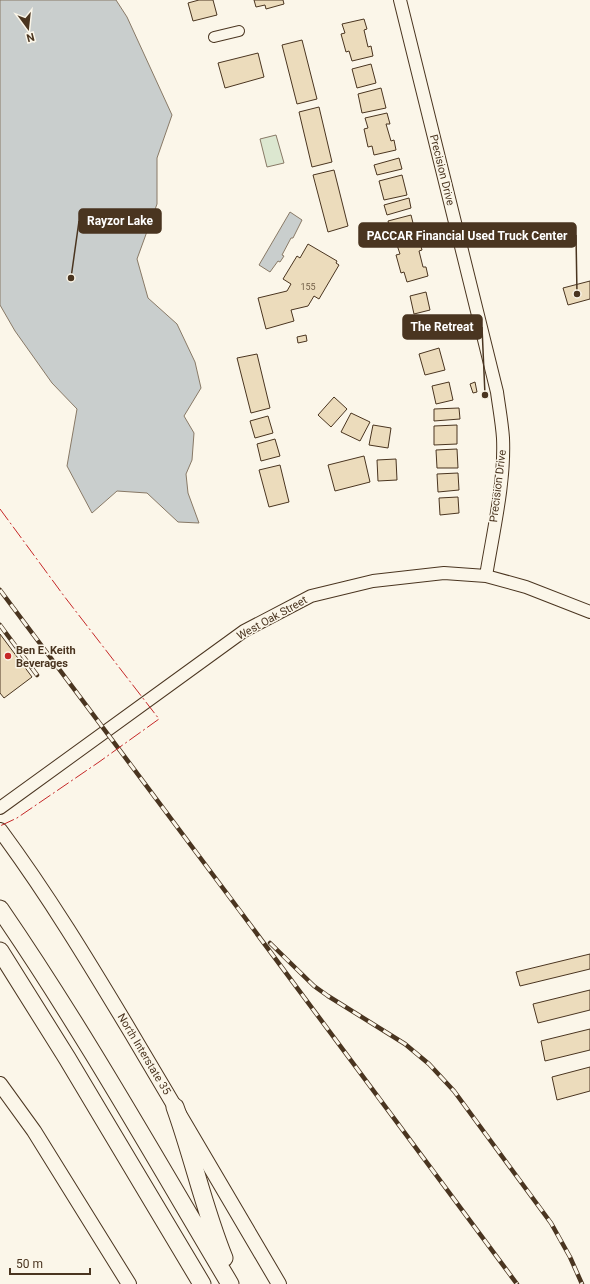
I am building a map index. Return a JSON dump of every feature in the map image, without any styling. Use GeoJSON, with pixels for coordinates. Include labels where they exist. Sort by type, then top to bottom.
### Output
{"type":"FeatureCollection","features":[{"type":"Feature","properties":{"kind":"highway"},"geometry":{"type":"LineString","coordinates":[[0,909],[75,1026],[230,1284]]}},
{"type":"Feature","properties":{"kind":"highway"},"geometry":{"type":"LineString","coordinates":[[0,951],[67,1058],[202,1284]]}},
{"type":"Feature","properties":{"kind":"highway"},"geometry":{"type":"LineString","coordinates":[[175,1107],[187,1142],[208,1216],[236,1284]]}},
{"type":"Feature","properties":{"kind":"main road","name":"North Interstate 35"},"geometry":{"type":"LineString","coordinates":[[0,830],[33,875],[67,926],[279,1284]]}},
{"type":"Feature","properties":{"kind":"main road"},"geometry":{"type":"LineString","coordinates":[[0,1084],[34,1131],[129,1284]]}},
{"type":"Feature","properties":{"kind":"street","name":"Precision Drive"},"geometry":{"type":"LineString","coordinates":[[400,0],[497,392],[502,423],[503,439],[500,484],[486,576]]}},
{"type":"Feature","properties":{"kind":"street"},"geometry":{"type":"LineString","coordinates":[[214,37],[239,31]]}},
{"type":"Feature","properties":{"kind":"street","name":"West Oak Street"},"geometry":{"type":"LineString","coordinates":[[0,808],[244,631],[311,596],[373,582],[444,573],[486,576],[526,587],[590,612]]}},
{"type":"Feature","properties":{"kind":"green space"},"geometry":{"type":"Polygon","coordinates":[[[276,135],[284,163],[267,167],[260,139],[276,135]]]}},
{"type":"Feature","properties":{"kind":"shaded area"},"geometry":{"type":"Polygon","coordinates":[[[0,0],[116,0],[127,17],[172,115],[157,158],[157,204],[137,259],[148,298],[177,324],[195,362],[201,388],[184,416],[194,433],[192,460],[186,474],[188,493],[199,523],[178,522],[147,493],[117,491],[92,513],[67,466],[77,409],[52,383],[15,331],[0,305],[0,0]]]}},
{"type":"Feature","properties":{"kind":"shaded area"},"geometry":{"type":"Polygon","coordinates":[[[290,212],[302,220],[282,255],[284,256],[280,262],[278,261],[270,272],[259,265],[290,212]]]}},
{"type":"Feature","properties":{"kind":"building"},"geometry":{"type":"Polygon","coordinates":[[[199,0],[213,0],[217,15],[193,21],[188,3],[199,0]]]}},
{"type":"Feature","properties":{"kind":"building"},"geometry":{"type":"Polygon","coordinates":[[[254,0],[283,0],[284,4],[266,9],[265,5],[256,7],[254,0]]]}},
{"type":"Feature","properties":{"kind":"building"},"geometry":{"type":"Polygon","coordinates":[[[364,19],[367,29],[364,30],[368,47],[371,46],[373,56],[352,61],[349,51],[346,52],[341,34],[345,33],[342,24],[364,19]]]}},
{"type":"Feature","properties":{"kind":"building"},"geometry":{"type":"Polygon","coordinates":[[[302,40],[317,99],[297,104],[282,45],[302,40]]]}},
{"type":"Feature","properties":{"kind":"building"},"geometry":{"type":"Polygon","coordinates":[[[258,53],[264,77],[225,88],[218,63],[258,53]]]}},
{"type":"Feature","properties":{"kind":"building"},"geometry":{"type":"Polygon","coordinates":[[[371,64],[376,83],[357,88],[352,69],[371,64]]]}},
{"type":"Feature","properties":{"kind":"building"},"geometry":{"type":"Polygon","coordinates":[[[381,88],[386,108],[362,113],[358,94],[381,88]]]}},
{"type":"Feature","properties":{"kind":"building"},"geometry":{"type":"Polygon","coordinates":[[[319,107],[332,162],[312,167],[299,112],[319,107]]]}},
{"type":"Feature","properties":{"kind":"building"},"geometry":{"type":"Polygon","coordinates":[[[387,113],[390,124],[386,124],[391,141],[394,140],[396,150],[374,155],[372,146],[368,147],[364,129],[368,128],[365,118],[387,113]]]}},
{"type":"Feature","properties":{"kind":"building"},"geometry":{"type":"Polygon","coordinates":[[[399,158],[402,169],[377,175],[374,165],[399,158]]]}},
{"type":"Feature","properties":{"kind":"building"},"geometry":{"type":"Polygon","coordinates":[[[334,170],[348,226],[328,232],[313,175],[334,170]]]}},
{"type":"Feature","properties":{"kind":"building"},"geometry":{"type":"Polygon","coordinates":[[[402,175],[407,195],[384,200],[379,181],[402,175]]]}},
{"type":"Feature","properties":{"kind":"building"},"geometry":{"type":"Polygon","coordinates":[[[409,198],[411,208],[387,215],[384,205],[409,198]]]}},
{"type":"Feature","properties":{"kind":"building"},"geometry":{"type":"Polygon","coordinates":[[[411,215],[416,235],[393,241],[388,221],[411,215]]]}},
{"type":"Feature","properties":{"kind":"building"},"geometry":{"type":"Polygon","coordinates":[[[419,239],[422,250],[419,251],[423,267],[426,267],[428,276],[407,282],[404,272],[401,273],[396,255],[400,254],[397,245],[419,239]]]}},
{"type":"Feature","properties":{"kind":"building"},"geometry":{"type":"Polygon","coordinates":[[[308,244],[337,261],[336,263],[339,265],[319,299],[314,296],[308,306],[291,310],[294,321],[266,329],[258,298],[287,291],[291,284],[283,279],[297,256],[300,258],[308,244]]]}},
{"type":"Feature","properties":{"kind":"building"},"geometry":{"type":"Polygon","coordinates":[[[590,281],[590,299],[568,305],[563,288],[590,281]]]}},
{"type":"Feature","properties":{"kind":"building"},"geometry":{"type":"Polygon","coordinates":[[[426,292],[430,310],[414,314],[410,296],[426,292]]]}},
{"type":"Feature","properties":{"kind":"building"},"geometry":{"type":"Polygon","coordinates":[[[306,335],[307,341],[298,343],[297,337],[306,335]]]}},
{"type":"Feature","properties":{"kind":"building"},"geometry":{"type":"Polygon","coordinates":[[[439,348],[445,370],[425,375],[419,354],[439,348]]]}},
{"type":"Feature","properties":{"kind":"building"},"geometry":{"type":"Polygon","coordinates":[[[257,354],[270,408],[251,413],[237,358],[257,354]]]}},
{"type":"Feature","properties":{"kind":"building"},"geometry":{"type":"Polygon","coordinates":[[[449,382],[453,400],[436,404],[432,386],[449,382]]]}},
{"type":"Feature","properties":{"kind":"building"},"geometry":{"type":"Polygon","coordinates":[[[475,382],[477,392],[473,393],[470,384],[475,382]]]}},
{"type":"Feature","properties":{"kind":"building"},"geometry":{"type":"Polygon","coordinates":[[[334,397],[347,409],[331,427],[318,415],[334,397]]]}},
{"type":"Feature","properties":{"kind":"building"},"geometry":{"type":"Polygon","coordinates":[[[459,408],[460,419],[434,421],[434,409],[459,408]]]}},
{"type":"Feature","properties":{"kind":"building"},"geometry":{"type":"Polygon","coordinates":[[[351,413],[370,422],[360,441],[341,432],[351,413]]]}},
{"type":"Feature","properties":{"kind":"building"},"geometry":{"type":"Polygon","coordinates":[[[268,416],[273,433],[255,438],[250,421],[268,416]]]}},
{"type":"Feature","properties":{"kind":"building"},"geometry":{"type":"Polygon","coordinates":[[[373,425],[391,428],[388,448],[369,445],[373,425]]]}},
{"type":"Feature","properties":{"kind":"building"},"geometry":{"type":"Polygon","coordinates":[[[457,425],[457,444],[434,445],[434,426],[457,425]]]}},
{"type":"Feature","properties":{"kind":"building"},"geometry":{"type":"Polygon","coordinates":[[[275,439],[280,456],[261,461],[257,444],[275,439]]]}},
{"type":"Feature","properties":{"kind":"building"},"geometry":{"type":"Polygon","coordinates":[[[457,449],[458,468],[437,468],[436,450],[457,449]]]}},
{"type":"Feature","properties":{"kind":"building"},"geometry":{"type":"Polygon","coordinates":[[[364,456],[370,482],[335,491],[328,465],[364,456]]]}},
{"type":"Feature","properties":{"kind":"building"},"geometry":{"type":"Polygon","coordinates":[[[396,459],[397,480],[378,481],[377,460],[396,459]]]}},
{"type":"Feature","properties":{"kind":"building"},"geometry":{"type":"Polygon","coordinates":[[[280,465],[289,502],[269,507],[259,470],[280,465]]]}},
{"type":"Feature","properties":{"kind":"building"},"geometry":{"type":"Polygon","coordinates":[[[458,473],[459,490],[438,492],[437,474],[458,473]]]}},
{"type":"Feature","properties":{"kind":"building"},"geometry":{"type":"Polygon","coordinates":[[[458,497],[459,513],[440,515],[439,498],[458,497]]]}},
{"type":"Feature","properties":{"kind":"building","name":"Ben E. Keith Beverages"},"geometry":{"type":"Polygon","coordinates":[[[0,634],[32,677],[4,698],[0,693],[0,634]]]}},
{"type":"Feature","properties":{"kind":"building"},"geometry":{"type":"Polygon","coordinates":[[[590,954],[590,969],[520,986],[516,972],[590,954]]]}},
{"type":"Feature","properties":{"kind":"building"},"geometry":{"type":"Polygon","coordinates":[[[590,990],[590,1010],[538,1023],[533,1004],[590,990]]]}},
{"type":"Feature","properties":{"kind":"building"},"geometry":{"type":"Polygon","coordinates":[[[590,1029],[590,1050],[545,1061],[541,1041],[590,1029]]]}},
{"type":"Feature","properties":{"kind":"building"},"geometry":{"type":"Polygon","coordinates":[[[590,1067],[590,1091],[557,1100],[552,1077],[590,1067]]]}},
{"type":"Feature","properties":{"kind":"railway"},"geometry":{"type":"LineString","coordinates":[[0,590],[517,1284]]}},
{"type":"Feature","properties":{"kind":"railway"},"geometry":{"type":"LineString","coordinates":[[0,625],[37,675]]}},
{"type":"Feature","properties":{"kind":"railway"},"geometry":{"type":"LineString","coordinates":[[270,943],[314,986],[405,1044],[429,1064],[454,1091],[551,1223],[570,1257],[582,1284]]}},
{"type":"Feature","properties":{"kind":"power"},"geometry":{"type":"LineString","coordinates":[[0,509],[64,596],[159,719],[17,818],[0,826]]}},
{"type":"Feature","properties":{"kind":"place","name":"Rayzor Lake"},"geometry":{"type":"Point","coordinates":[71,278]}},
{"type":"Feature","properties":{"kind":"place","name":"PACCAR Financial Used Truck Center"},"geometry":{"type":"Point","coordinates":[577,294]}},
{"type":"Feature","properties":{"kind":"place","name":"The Retreat"},"geometry":{"type":"Point","coordinates":[485,395]}},
{"type":"Feature","properties":{"kind":"place","name":"Ben E. Keith Beverages"},"geometry":{"type":"Point","coordinates":[8,656]}}]}
